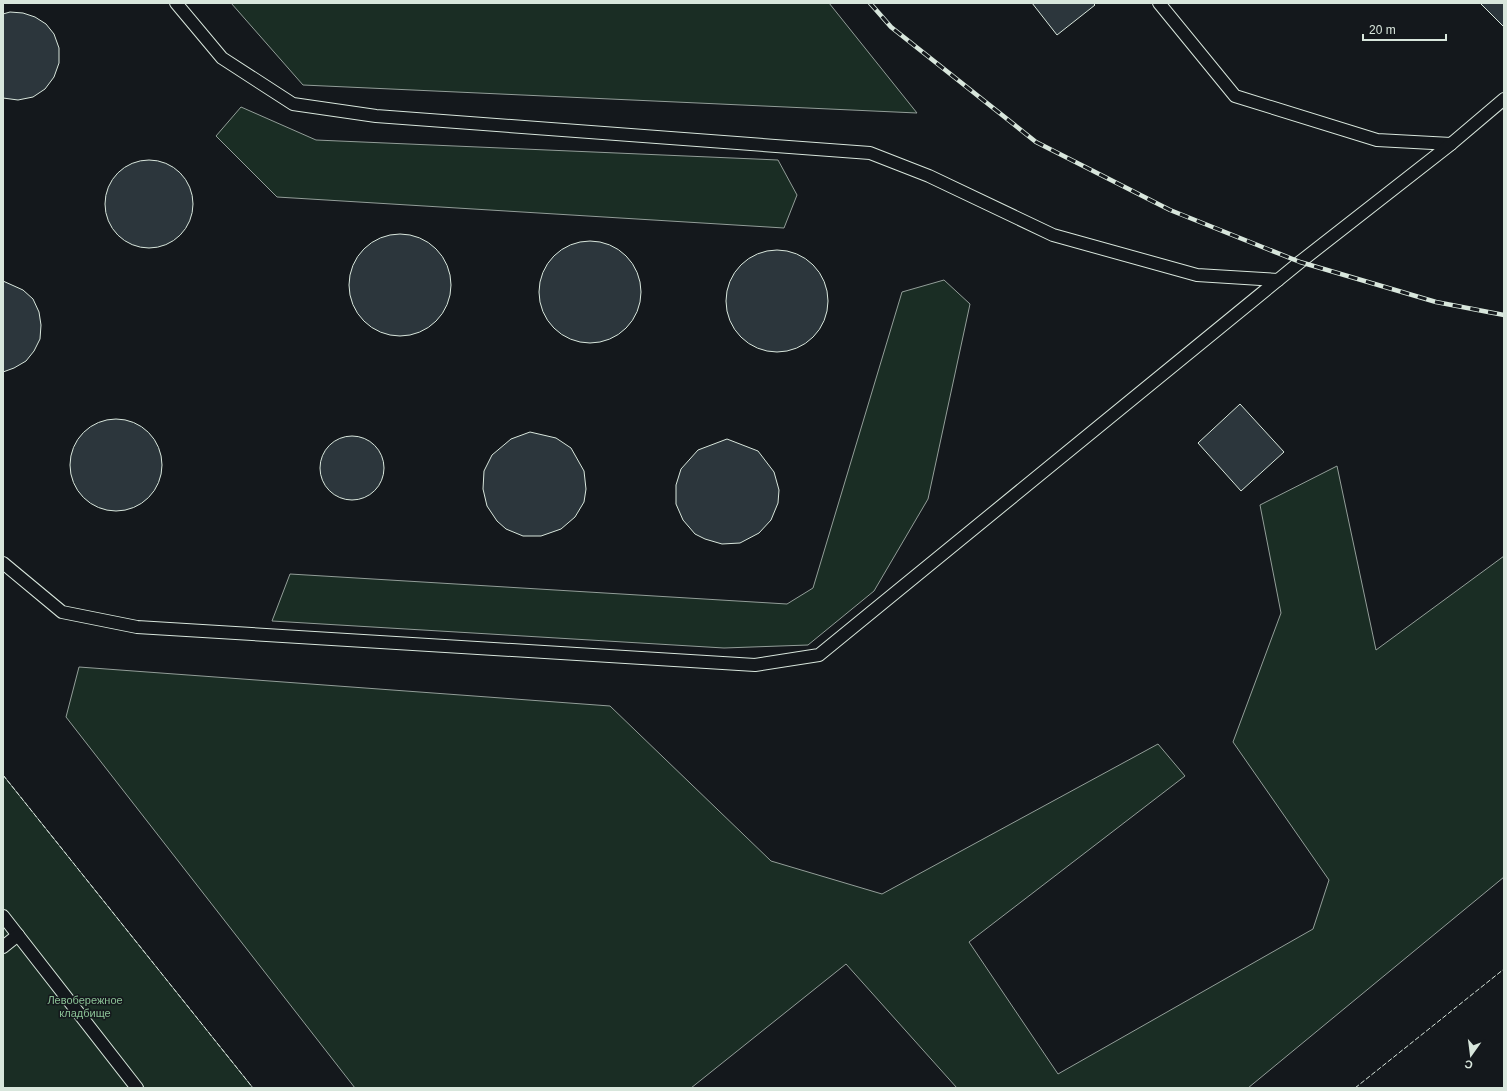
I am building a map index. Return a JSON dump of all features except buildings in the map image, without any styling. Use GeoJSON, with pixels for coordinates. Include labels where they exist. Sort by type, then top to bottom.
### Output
{"type":"FeatureCollection","features":[{"type":"Feature","properties":{"kind":"lane"},"geometry":{"type":"LineString","coordinates":[[176,3],[222,58],[293,104],[376,116],[870,153],[930,176],[1053,235],[1197,275],[1278,280]]}},
{"type":"Feature","properties":{"kind":"lane"},"geometry":{"type":"LineString","coordinates":[[1159,3],[1235,96],[1377,140],[1451,144]]}},
{"type":"Feature","properties":{"kind":"lane"},"geometry":{"type":"LineString","coordinates":[[3,563],[62,612],[137,628],[755,665],[818,655],[1278,280],[1451,144],[1504,99]]}},
{"type":"Feature","properties":{"kind":"lane"},"geometry":{"type":"LineString","coordinates":[[3,916],[137,1088]]}},
{"type":"Feature","properties":{"kind":"lane"},"geometry":{"type":"LineString","coordinates":[[3,947],[18,935]]}},
{"type":"Feature","properties":{"kind":"green space"},"geometry":{"type":"Polygon","coordinates":[[[231,3],[829,3],[917,113],[303,85],[231,3]]]}},
{"type":"Feature","properties":{"kind":"green space"},"geometry":{"type":"Polygon","coordinates":[[[241,107],[316,140],[778,160],[797,195],[784,228],[277,197],[216,136],[241,107]]]}},
{"type":"Feature","properties":{"kind":"green space"},"geometry":{"type":"Polygon","coordinates":[[[944,280],[970,304],[928,499],[874,591],[808,645],[724,648],[272,621],[290,574],[787,604],[813,588],[902,292],[944,280]]]}},
{"type":"Feature","properties":{"kind":"green space"},"geometry":{"type":"Polygon","coordinates":[[[1337,466],[1376,650],[1504,556],[1504,877],[1248,1088],[957,1088],[846,964],[691,1088],[355,1088],[66,717],[79,667],[610,706],[771,861],[882,894],[1158,744],[1185,776],[969,942],[1058,1074],[1313,929],[1329,880],[1233,742],[1281,613],[1260,505],[1337,466]]]}},
{"type":"Feature","properties":{"kind":"green space","name":"Левобережное кладбище"},"geometry":{"type":"Polygon","coordinates":[[[3,775],[253,1088],[3,1088],[3,775]]]}},
{"type":"Feature","properties":{"kind":"railway"},"geometry":{"type":"LineString","coordinates":[[870,3],[891,27],[1036,142],[1170,210],[1300,262],[1436,302],[1504,315]]}},
{"type":"Feature","properties":{"kind":"fence"},"geometry":{"type":"LineString","coordinates":[[3,775],[253,1088]]}},
{"type":"Feature","properties":{"kind":"fence"},"geometry":{"type":"LineString","coordinates":[[1355,1088],[1504,969]]}}]}
